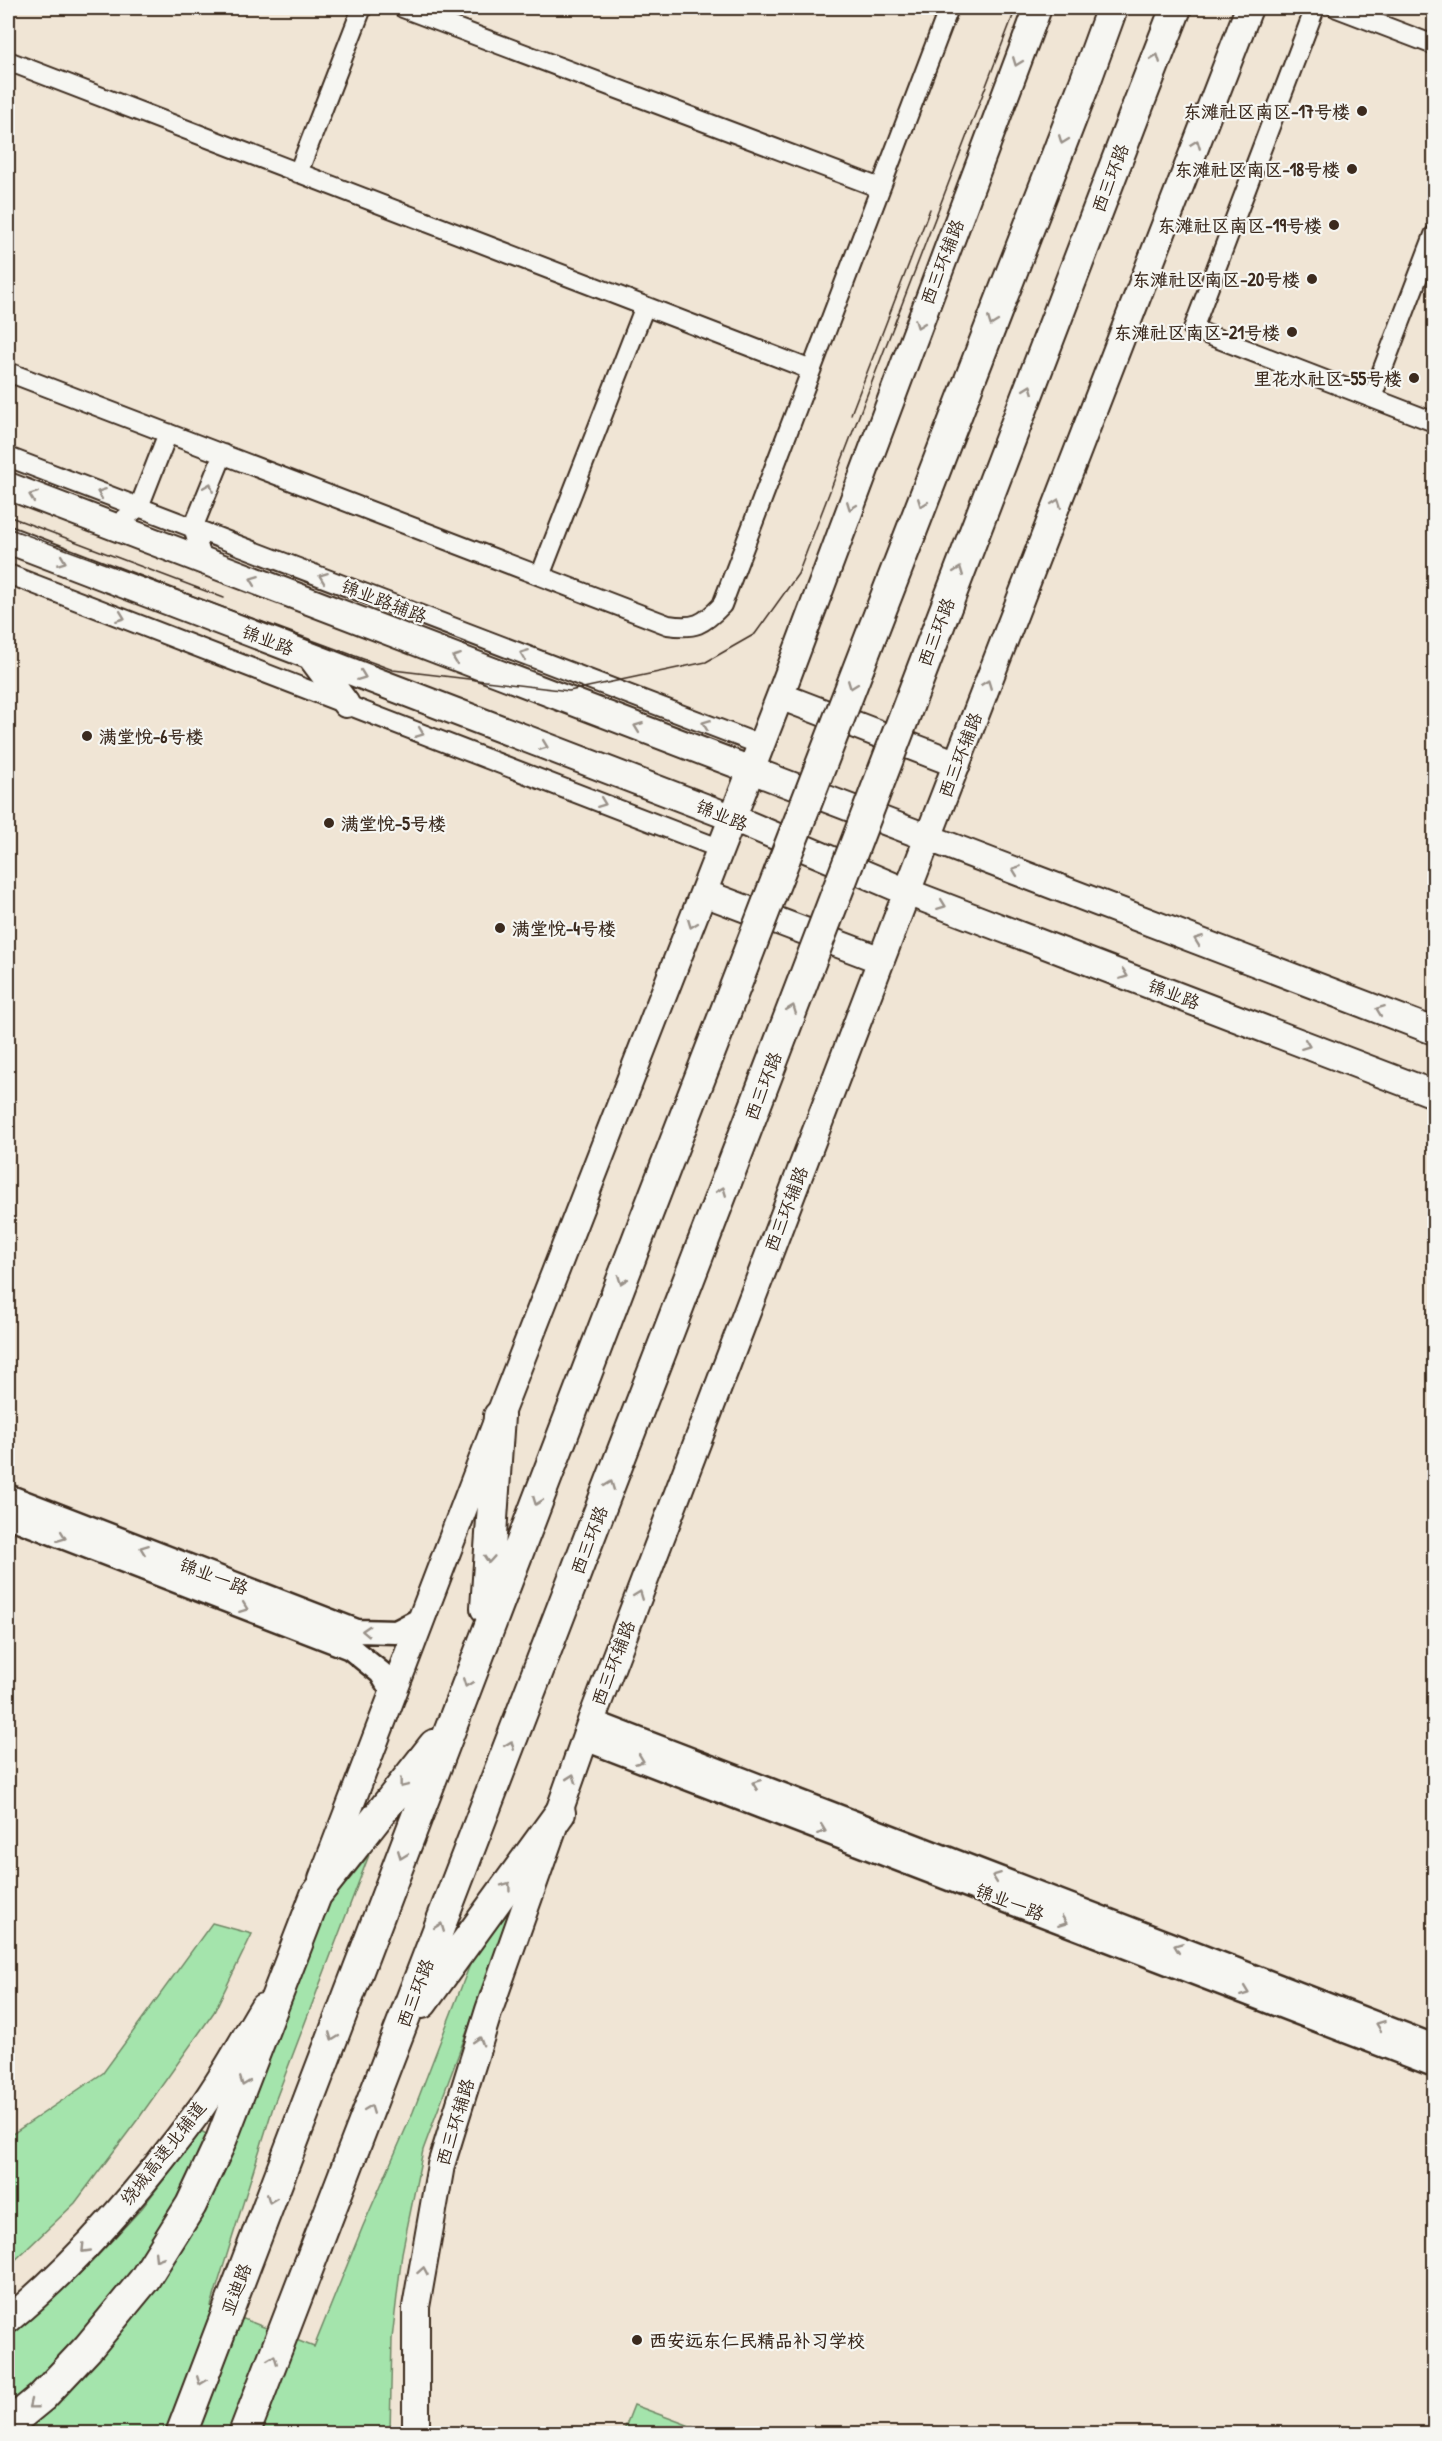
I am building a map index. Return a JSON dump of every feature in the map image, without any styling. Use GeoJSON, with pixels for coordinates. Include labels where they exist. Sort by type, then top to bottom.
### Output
{"type":"FeatureCollection","features":[{"type":"Feature","properties":{"kind":"highway"},"geometry":{"type":"LineString","coordinates":[[8,2425],[42,2397],[88,2348],[144,2280],[191,2205],[220,2143],[316,1894],[452,1722],[1112,8]]}},
{"type":"Feature","properties":{"kind":"highway","name":"西三环路"},"geometry":{"type":"LineString","coordinates":[[244,2433],[399,2035],[1176,8]]}},
{"type":"Feature","properties":{"kind":"highway"},"geometry":{"type":"LineString","coordinates":[[484,1640],[499,1416]]}},
{"type":"Feature","properties":{"kind":"highway","name":"亚迪路"},"geometry":{"type":"LineString","coordinates":[[181,2433],[452,1722]]}},
{"type":"Feature","properties":{"kind":"highway"},"geometry":{"type":"LineString","coordinates":[[399,2035],[560,1813]]}},
{"type":"Feature","properties":{"kind":"main road","name":"西三环辅路"},"geometry":{"type":"LineString","coordinates":[[316,1894],[499,1416],[780,696],[1038,8]]}},
{"type":"Feature","properties":{"kind":"main road","name":"西三环辅路"},"geometry":{"type":"LineString","coordinates":[[416,2433],[416,2307],[441,2165],[489,2010],[588,1730],[928,837],[1249,8]]}},
{"type":"Feature","properties":{"kind":"main road"},"geometry":{"type":"LineString","coordinates":[[8,486],[1434,1031]]}},
{"type":"Feature","properties":{"kind":"main road","name":"锦业路"},"geometry":{"type":"LineString","coordinates":[[8,540],[733,818],[907,892],[1434,1094]]}},
{"type":"Feature","properties":{"kind":"main road"},"geometry":{"type":"LineString","coordinates":[[311,656],[346,704]]}},
{"type":"Feature","properties":{"kind":"main road"},"geometry":{"type":"LineString","coordinates":[[780,696],[957,764]]}},
{"type":"Feature","properties":{"kind":"main road"},"geometry":{"type":"LineString","coordinates":[[704,893],[881,960]]}},
{"type":"Feature","properties":{"kind":"main road","name":"绕城高速北辅道"},"geometry":{"type":"LineString","coordinates":[[8,2320],[33,2300],[86,2247],[202,2107],[290,1963]]}},
{"type":"Feature","properties":{"kind":"main road"},"geometry":{"type":"LineString","coordinates":[[399,2433],[416,2307]]}},
{"type":"Feature","properties":{"kind":"street"},"geometry":{"type":"LineString","coordinates":[[298,173],[362,8]]}},
{"type":"Feature","properties":{"kind":"street"},"geometry":{"type":"LineString","coordinates":[[403,8],[880,188]]}},
{"type":"Feature","properties":{"kind":"street"},"geometry":{"type":"LineString","coordinates":[[8,372],[668,626],[689,628],[710,618],[722,605],[949,8]]}},
{"type":"Feature","properties":{"kind":"street"},"geometry":{"type":"LineString","coordinates":[[1316,8],[1193,329],[1434,422]]}},
{"type":"Feature","properties":{"kind":"street"},"geometry":{"type":"LineString","coordinates":[[1337,8],[1434,45]]}},
{"type":"Feature","properties":{"kind":"street"},"geometry":{"type":"LineString","coordinates":[[8,61],[811,370]]}},
{"type":"Feature","properties":{"kind":"street"},"geometry":{"type":"LineString","coordinates":[[1372,397],[1434,235]]}},
{"type":"Feature","properties":{"kind":"street"},"geometry":{"type":"LineString","coordinates":[[540,576],[645,306]]}},
{"type":"Feature","properties":{"kind":"street"},"geometry":{"type":"LineString","coordinates":[[114,527],[140,507],[168,433]]}},
{"type":"Feature","properties":{"kind":"street"},"geometry":{"type":"LineString","coordinates":[[203,561],[193,528],[223,454]]}},
{"type":"Feature","properties":{"kind":"street","name":"锦业路辅路"},"geometry":{"type":"LineString","coordinates":[[8,457],[761,745]]}},
{"type":"Feature","properties":{"kind":"street"},"geometry":{"type":"LineString","coordinates":[[8,574],[721,849]]}},
{"type":"Feature","properties":{"kind":"street","name":"锦业一路"},"geometry":{"type":"LineString","coordinates":[[8,1496],[357,1631],[396,1632],[421,1619]]}},
{"type":"Feature","properties":{"kind":"street","name":"锦业一路"},"geometry":{"type":"LineString","coordinates":[[8,1516],[350,1648],[381,1673],[393,1693]]}},
{"type":"Feature","properties":{"kind":"street","name":"锦业一路"},"geometry":{"type":"LineString","coordinates":[[588,1730],[1434,2046]]}},
{"type":"Feature","properties":{"kind":"street","name":"锦业一路"},"geometry":{"type":"LineString","coordinates":[[588,1730],[1434,2065]]}},
{"type":"Feature","properties":{"kind":"green space"},"geometry":{"type":"Polygon","coordinates":[[[369,1855],[274,2104],[211,2306],[314,2347],[363,2226],[413,2112],[474,1954],[509,1906],[511,1913],[423,2150],[402,2253],[392,2339],[390,2433],[8,2434],[8,2338],[92,2262],[142,2208],[201,2131],[231,2148],[326,1908],[369,1855]]]}},
{"type":"Feature","properties":{"kind":"green space"},"geometry":{"type":"Polygon","coordinates":[[[212,1923],[252,1934],[214,2012],[75,2203],[8,2267],[8,2137],[103,2073],[212,1923]]]}},
{"type":"Feature","properties":{"kind":"green space"},"geometry":{"type":"Polygon","coordinates":[[[634,2405],[709,2433],[623,2433],[634,2405]]]}},
{"type":"Feature","properties":{"kind":"tram line"},"geometry":{"type":"LineString","coordinates":[[8,528],[393,670],[569,691],[706,662],[755,634],[798,574],[1016,8]]}},
{"type":"Feature","properties":{"kind":"tram line"},"geometry":{"type":"LineString","coordinates":[[851,414],[930,209]]}},
{"type":"Feature","properties":{"kind":"tram line"},"geometry":{"type":"LineString","coordinates":[[8,516],[224,598]]}},
{"type":"Feature","properties":{"kind":"place","name":"东滩社区南区-17号楼"},"geometry":{"type":"Point","coordinates":[1362,111]}},
{"type":"Feature","properties":{"kind":"place","name":"东滩社区南区-18号楼"},"geometry":{"type":"Point","coordinates":[1352,169]}},
{"type":"Feature","properties":{"kind":"place","name":"东滩社区南区-19号楼"},"geometry":{"type":"Point","coordinates":[1334,225]}},
{"type":"Feature","properties":{"kind":"place","name":"东滩社区南区-20号楼"},"geometry":{"type":"Point","coordinates":[1312,279]}},
{"type":"Feature","properties":{"kind":"place","name":"东滩社区南区-21号楼"},"geometry":{"type":"Point","coordinates":[1292,332]}},
{"type":"Feature","properties":{"kind":"place","name":"里花水社区-55号楼"},"geometry":{"type":"Point","coordinates":[1414,378]}},
{"type":"Feature","properties":{"kind":"place","name":"满堂悦-6号楼"},"geometry":{"type":"Point","coordinates":[87,736]}},
{"type":"Feature","properties":{"kind":"place","name":"满堂悦-5号楼"},"geometry":{"type":"Point","coordinates":[329,823]}},
{"type":"Feature","properties":{"kind":"place","name":"满堂悦-4号楼"},"geometry":{"type":"Point","coordinates":[500,928]}},
{"type":"Feature","properties":{"kind":"place","name":"西安远东仁民精品补习学校"},"geometry":{"type":"Point","coordinates":[637,2340]}}]}
